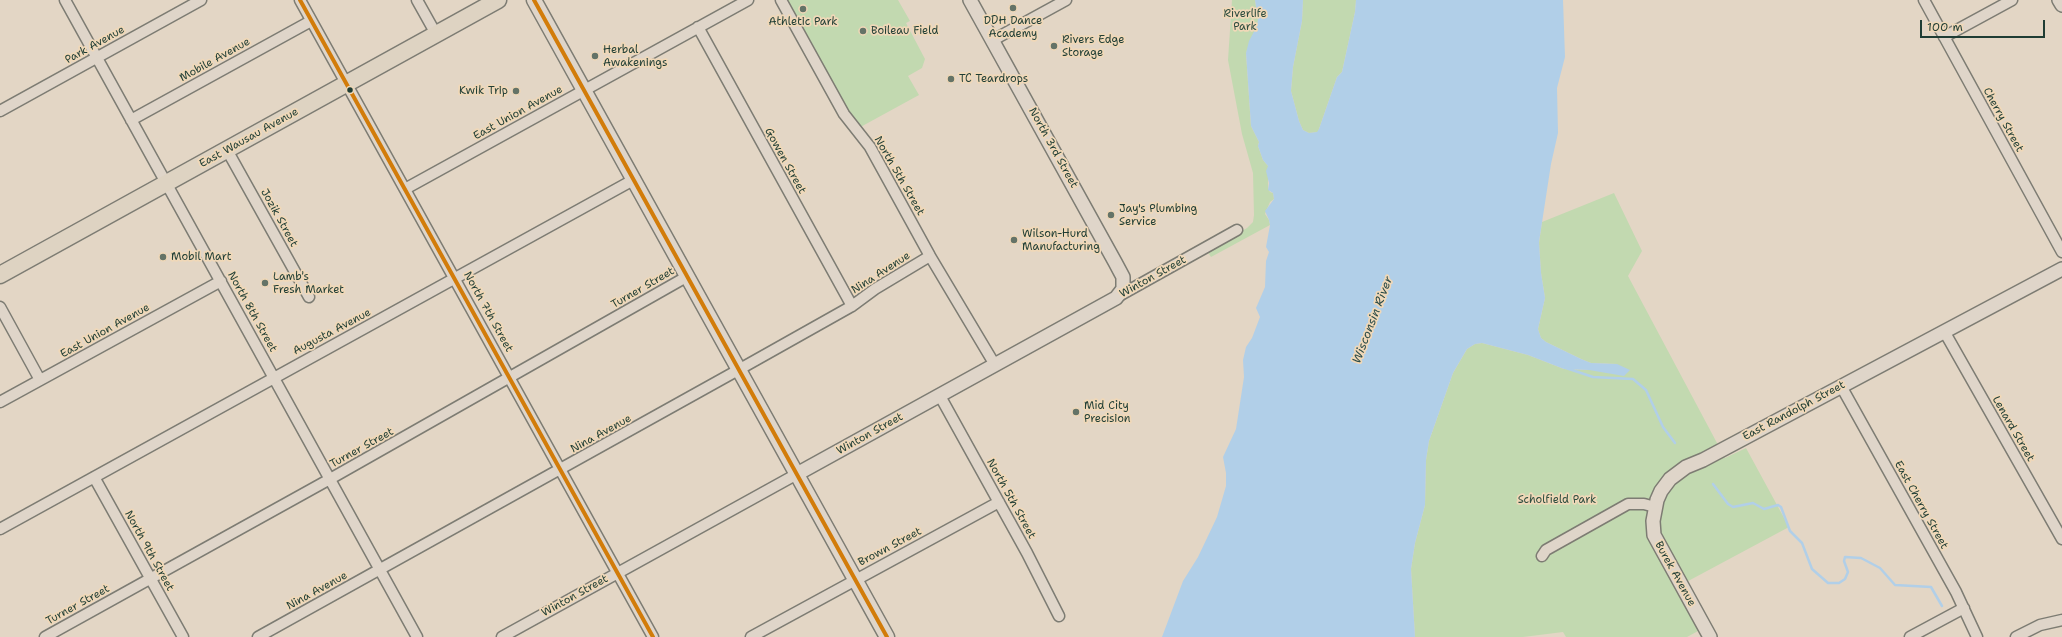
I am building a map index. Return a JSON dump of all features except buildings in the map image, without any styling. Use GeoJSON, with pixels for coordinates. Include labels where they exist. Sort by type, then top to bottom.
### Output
{"type":"FeatureCollection","features":[{"type":"Feature","properties":{"kind":"main road","name":"East Wausau Avenue"},"geometry":{"type":"LineString","coordinates":[[0,275],[498,0]]}},
{"type":"Feature","properties":{"kind":"main road"},"geometry":{"type":"LineString","coordinates":[[534,0],[635,179],[887,637]]}},
{"type":"Feature","properties":{"kind":"street","name":"North 8th Street"},"geometry":{"type":"LineString","coordinates":[[65,0],[417,637]]}},
{"type":"Feature","properties":{"kind":"street","name":"Park Avenue"},"geometry":{"type":"LineString","coordinates":[[0,112],[201,0]]}},
{"type":"Feature","properties":{"kind":"street","name":"North 7th Street"},"geometry":{"type":"LineString","coordinates":[[300,0],[653,637]]}},
{"type":"Feature","properties":{"kind":"street"},"geometry":{"type":"LineString","coordinates":[[417,0],[436,34]]}},
{"type":"Feature","properties":{"kind":"street","name":"East Union Avenue"},"geometry":{"type":"LineString","coordinates":[[405,189],[748,0]]}},
{"type":"Feature","properties":{"kind":"street","name":"North 5th Street"},"geometry":{"type":"LineString","coordinates":[[781,0],[844,114],[870,147],[930,256],[995,365]]}},
{"type":"Feature","properties":{"kind":"street","name":"North 3rd Street"},"geometry":{"type":"LineString","coordinates":[[970,0],[1121,273],[1124,285],[1116,298]]}},
{"type":"Feature","properties":{"kind":"street"},"geometry":{"type":"LineString","coordinates":[[993,40],[1066,0]]}},
{"type":"Feature","properties":{"kind":"street","name":"Cherry Street"},"geometry":{"type":"LineString","coordinates":[[1924,0],[2062,252]]}},
{"type":"Feature","properties":{"kind":"street"},"geometry":{"type":"LineString","coordinates":[[1944,37],[2012,0]]}},
{"type":"Feature","properties":{"kind":"street"},"geometry":{"type":"LineString","coordinates":[[2059,0],[2062,5]]}},
{"type":"Feature","properties":{"kind":"street","name":"Mobile Avenue"},"geometry":{"type":"LineString","coordinates":[[131,120],[311,21]]}},
{"type":"Feature","properties":{"kind":"street","name":"Gowen Street"},"geometry":{"type":"LineString","coordinates":[[698,27],[852,306]]}},
{"type":"Feature","properties":{"kind":"street","name":"Jozik Street"},"geometry":{"type":"LineString","coordinates":[[227,150],[309,297]]}},
{"type":"Feature","properties":{"kind":"street","name":"Augusta Avenue"},"geometry":{"type":"LineString","coordinates":[[0,529],[635,179]]}},
{"type":"Feature","properties":{"kind":"street","name":"Winton Street"},"geometry":{"type":"LineString","coordinates":[[502,637],[940,396],[1237,230]]}},
{"type":"Feature","properties":{"kind":"street","name":"Nina Avenue"},"geometry":{"type":"LineString","coordinates":[[258,637],[740,370],[852,306],[875,289],[930,256]]}},
{"type":"Feature","properties":{"kind":"street","name":"East Randolph Street"},"geometry":{"type":"LineString","coordinates":[[1655,508],[1661,491],[1678,472],[2062,269]]}},
{"type":"Feature","properties":{"kind":"street","name":"Turner Street"},"geometry":{"type":"LineString","coordinates":[[45,637],[510,378],[688,276]]}},
{"type":"Feature","properties":{"kind":"street","name":"East Union Avenue"},"geometry":{"type":"LineString","coordinates":[[0,402],[221,281]]}},
{"type":"Feature","properties":{"kind":"street"},"geometry":{"type":"LineString","coordinates":[[0,307],[40,380]]}},
{"type":"Feature","properties":{"kind":"street","name":"Lenard Street"},"geometry":{"type":"LineString","coordinates":[[1944,331],[2062,539]]}},
{"type":"Feature","properties":{"kind":"street","name":"East Cherry Street"},"geometry":{"type":"LineString","coordinates":[[1841,386],[1964,608],[1977,637]]}},
{"type":"Feature","properties":{"kind":"street","name":"North 5th Street"},"geometry":{"type":"LineString","coordinates":[[940,396],[999,502],[1059,616]]}},
{"type":"Feature","properties":{"kind":"street","name":"North 9th Street"},"geometry":{"type":"LineString","coordinates":[[94,477],[183,637]]}},
{"type":"Feature","properties":{"kind":"street","name":"Brown Street"},"geometry":{"type":"LineString","coordinates":[[751,637],[855,579],[999,502]]}},
{"type":"Feature","properties":{"kind":"street"},"geometry":{"type":"LineString","coordinates":[[1542,556],[1546,550],[1628,504],[1644,504],[1655,508]]}},
{"type":"Feature","properties":{"kind":"street","name":"Burek Avenue"},"geometry":{"type":"LineString","coordinates":[[1655,508],[1653,525],[1656,538],[1710,637]]}},
{"type":"Feature","properties":{"kind":"street"},"geometry":{"type":"LineString","coordinates":[[1910,637],[1964,608]]}},
{"type":"Feature","properties":{"kind":"street"},"geometry":{"type":"LineString","coordinates":[[2016,637],[2040,625],[2062,620]]}},
{"type":"Feature","properties":{"kind":"green space"},"geometry":{"type":"Polygon","coordinates":[[[782,0],[898,0],[910,21],[906,23],[925,59],[922,68],[908,76],[919,95],[855,130],[782,0]]]}},
{"type":"Feature","properties":{"kind":"green space","name":"Riverlife Park"},"geometry":{"type":"Polygon","coordinates":[[[1232,0],[1255,0],[1258,20],[1257,26],[1246,53],[1251,126],[1259,142],[1258,146],[1263,160],[1268,166],[1268,188],[1270,192],[1273,193],[1274,199],[1270,202],[1265,214],[1270,225],[1211,257],[1207,251],[1247,228],[1253,222],[1254,215],[1253,173],[1242,134],[1228,60],[1232,0]]]}},
{"type":"Feature","properties":{"kind":"green space"},"geometry":{"type":"Polygon","coordinates":[[[1303,0],[1356,0],[1355,12],[1342,72],[1337,77],[1318,132],[1309,133],[1303,130],[1299,121],[1291,91],[1293,67],[1302,21],[1303,0]]]}},
{"type":"Feature","properties":{"kind":"green space","name":"Scholfield Park"},"geometry":{"type":"Polygon","coordinates":[[[1614,193],[1642,251],[1628,276],[1725,458],[1746,448],[1789,527],[1677,587],[1700,630],[1687,637],[1566,637],[1563,632],[1523,637],[1415,637],[1411,569],[1415,543],[1425,505],[1426,460],[1429,441],[1453,373],[1467,349],[1475,344],[1482,343],[1528,355],[1564,369],[1589,370],[1617,364],[1591,363],[1581,359],[1546,342],[1541,338],[1538,329],[1545,298],[1541,273],[1539,243],[1542,222],[1614,193]]]}},
{"type":"Feature","properties":{"kind":"water","name":"Wisconsin River"},"geometry":{"type":"Polygon","coordinates":[[[1255,0],[1303,0],[1302,21],[1293,67],[1291,91],[1299,121],[1303,130],[1309,133],[1317,132],[1319,129],[1337,77],[1342,72],[1355,12],[1356,0],[1563,0],[1565,57],[1557,88],[1558,133],[1551,164],[1539,242],[1541,273],[1545,298],[1538,329],[1541,338],[1546,342],[1581,359],[1591,363],[1617,364],[1630,370],[1624,376],[1589,370],[1564,369],[1528,355],[1482,343],[1475,344],[1467,349],[1453,373],[1429,441],[1426,460],[1425,505],[1415,543],[1411,569],[1415,637],[1162,637],[1183,581],[1198,557],[1217,517],[1226,486],[1226,473],[1223,457],[1236,429],[1244,377],[1243,360],[1246,347],[1252,338],[1260,317],[1256,308],[1265,287],[1266,261],[1269,252],[1266,247],[1270,225],[1265,211],[1274,199],[1273,193],[1268,190],[1269,183],[1266,171],[1268,166],[1263,160],[1258,146],[1259,142],[1251,126],[1246,53],[1249,41],[1257,26],[1258,20],[1255,0]]]}},
{"type":"Feature","properties":{"kind":"waterway"},"geometry":{"type":"LineString","coordinates":[[1566,368],[1593,377],[1633,379],[1646,390],[1663,427],[1675,443]]}},
{"type":"Feature","properties":{"kind":"waterway"},"geometry":{"type":"LineString","coordinates":[[1713,484],[1728,504],[1733,507],[1753,503],[1764,509],[1778,505],[1781,507],[1790,531],[1802,543],[1812,569],[1828,583],[1839,583],[1845,579],[1848,572],[1844,561],[1845,557],[1861,558],[1880,568],[1895,585],[1931,587],[1942,606]]}},
{"type":"Feature","properties":{"kind":"transit line"},"geometry":{"type":"LineString","coordinates":[[300,0],[653,637]]}},
{"type":"Feature","properties":{"kind":"transit line"},"geometry":{"type":"LineString","coordinates":[[534,0],[887,637]]}},
{"type":"Feature","properties":{"kind":"place","name":"DDH Dance Academy"},"geometry":{"type":"Point","coordinates":[1013,8]}},
{"type":"Feature","properties":{"kind":"place","name":"Athletic Park"},"geometry":{"type":"Point","coordinates":[803,9]}},
{"type":"Feature","properties":{"kind":"place","name":"Boileau Field"},"geometry":{"type":"Point","coordinates":[863,31]}},
{"type":"Feature","properties":{"kind":"place","name":"Rivers Edge Storage"},"geometry":{"type":"Point","coordinates":[1054,46]}},
{"type":"Feature","properties":{"kind":"place","name":"Herbal Awakenings"},"geometry":{"type":"Point","coordinates":[595,56]}},
{"type":"Feature","properties":{"kind":"place","name":"TC Teardrops"},"geometry":{"type":"Point","coordinates":[951,79]}},
{"type":"Feature","properties":{"kind":"place","name":"Kwik Trip"},"geometry":{"type":"Point","coordinates":[516,91]}},
{"type":"Feature","properties":{"kind":"place","name":"Jay's Plumbing Service"},"geometry":{"type":"Point","coordinates":[1111,215]}},
{"type":"Feature","properties":{"kind":"place","name":"Wilson-Hurd Manufacturing"},"geometry":{"type":"Point","coordinates":[1014,240]}},
{"type":"Feature","properties":{"kind":"place","name":"Mobil Mart"},"geometry":{"type":"Point","coordinates":[163,257]}},
{"type":"Feature","properties":{"kind":"place","name":"Lamb's Fresh Market"},"geometry":{"type":"Point","coordinates":[265,283]}},
{"type":"Feature","properties":{"kind":"place","name":"Mid City Precision"},"geometry":{"type":"Point","coordinates":[1076,412]}}]}
